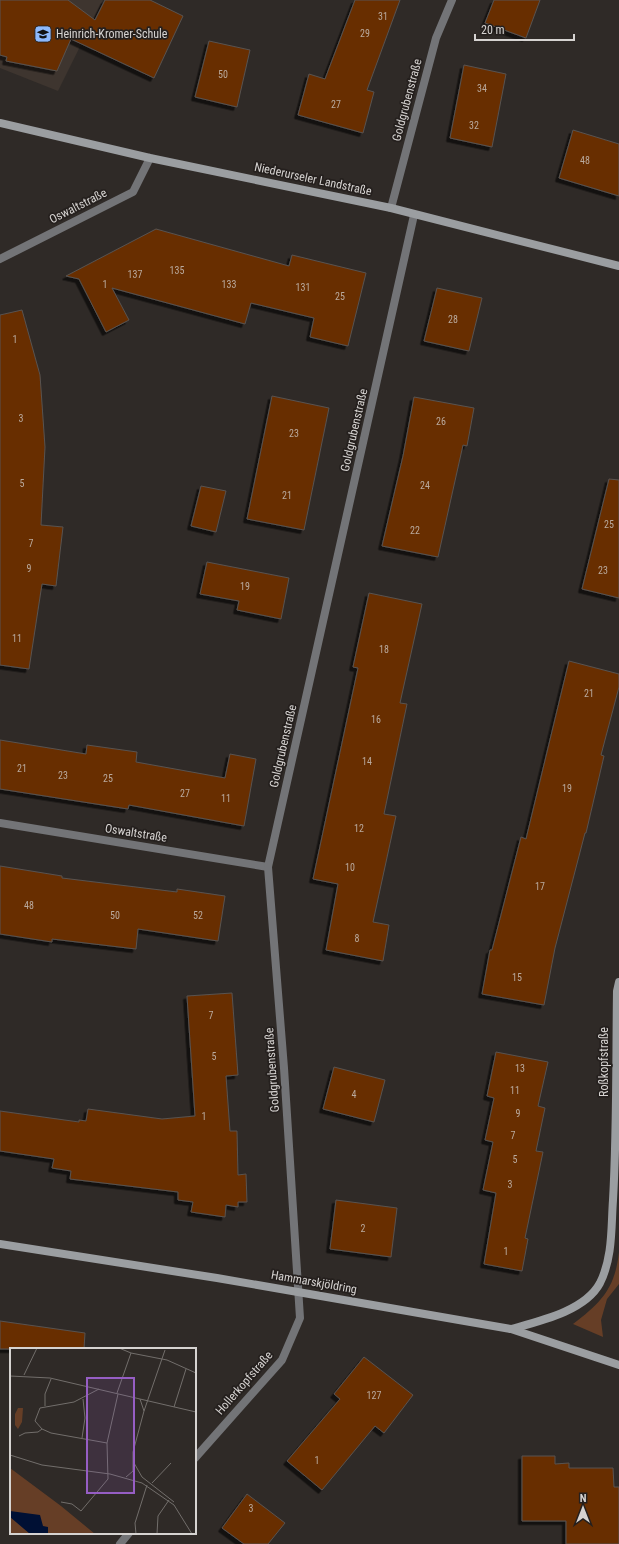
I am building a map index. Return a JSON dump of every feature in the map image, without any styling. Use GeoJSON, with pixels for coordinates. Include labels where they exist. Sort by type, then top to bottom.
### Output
{"type":"FeatureCollection","features":[{"type":"Feature","properties":{"kind":"main road","name":"Niederurseler Landstraße"},"geometry":{"type":"LineString","coordinates":[[0,123],[150,158],[391,208],[619,266]]}},
{"type":"Feature","properties":{"kind":"main road","name":"Roßkopfstraße"},"geometry":{"type":"LineString","coordinates":[[511,1329],[561,1314],[584,1300],[600,1283],[610,1252],[618,1144],[617,991],[619,982]]}},
{"type":"Feature","properties":{"kind":"main road","name":"Hammarskjöldring"},"geometry":{"type":"LineString","coordinates":[[0,1244],[101,1258],[511,1329],[619,1365]]}},
{"type":"Feature","properties":{"kind":"street","name":"Goldgrubenstraße"},"geometry":{"type":"LineString","coordinates":[[391,208],[436,38],[452,0]]}},
{"type":"Feature","properties":{"kind":"street","name":"Oswaltstraße"},"geometry":{"type":"LineString","coordinates":[[0,259],[133,192],[150,158]]}},
{"type":"Feature","properties":{"kind":"street","name":"Goldgrubenstraße"},"geometry":{"type":"LineString","coordinates":[[299,1292],[284,1068],[268,867],[414,215]]}},
{"type":"Feature","properties":{"kind":"street","name":"Oswaltstraße"},"geometry":{"type":"LineString","coordinates":[[0,823],[268,867]]}},
{"type":"Feature","properties":{"kind":"street","name":"Hollerkopfstraße"},"geometry":{"type":"LineString","coordinates":[[196,1457],[282,1360],[300,1318],[299,1292]]}},
{"type":"Feature","properties":{"kind":"street"},"geometry":{"type":"LineString","coordinates":[[120,1544],[128,1534]]}},
{"type":"Feature","properties":{"kind":"shaded area","name":"Heinrich-Kromer-Schule"},"geometry":{"type":"Polygon","coordinates":[[[0,0],[103,0],[58,91],[0,68],[0,0]]]}},
{"type":"Feature","properties":{"kind":"shaded area"},"geometry":{"type":"Polygon","coordinates":[[[619,1252],[619,1284],[607,1299],[601,1320],[603,1337],[573,1324],[592,1309],[605,1293],[614,1275],[619,1252]]]}},
{"type":"Feature","properties":{"kind":"building"},"geometry":{"type":"Polygon","coordinates":[[[0,0],[68,0],[95,20],[105,0],[150,0],[183,16],[154,78],[71,39],[57,71],[6,61],[7,57],[0,55],[0,0]]]}},
{"type":"Feature","properties":{"kind":"building"},"geometry":{"type":"Polygon","coordinates":[[[355,0],[400,0],[367,90],[374,92],[363,133],[298,115],[309,74],[325,79],[355,0]]]}},
{"type":"Feature","properties":{"kind":"building"},"geometry":{"type":"Polygon","coordinates":[[[494,0],[540,0],[526,38],[485,23],[494,0]]]}},
{"type":"Feature","properties":{"kind":"building"},"geometry":{"type":"Polygon","coordinates":[[[209,41],[250,50],[237,107],[195,97],[209,41]]]}},
{"type":"Feature","properties":{"kind":"building"},"geometry":{"type":"Polygon","coordinates":[[[464,65],[506,74],[492,147],[450,138],[464,65]]]}},
{"type":"Feature","properties":{"kind":"building"},"geometry":{"type":"Polygon","coordinates":[[[573,130],[619,144],[619,196],[559,178],[573,130]]]}},
{"type":"Feature","properties":{"kind":"building"},"geometry":{"type":"Polygon","coordinates":[[[156,229],[289,266],[292,255],[366,273],[348,346],[310,337],[314,318],[251,303],[245,324],[112,288],[129,320],[106,332],[79,279],[66,276],[156,229]]]}},
{"type":"Feature","properties":{"kind":"building"},"geometry":{"type":"Polygon","coordinates":[[[437,288],[482,298],[469,351],[424,341],[437,288]]]}},
{"type":"Feature","properties":{"kind":"building"},"geometry":{"type":"Polygon","coordinates":[[[22,310],[40,375],[45,447],[41,525],[63,527],[56,586],[42,584],[29,669],[0,665],[0,315],[22,310]]]}},
{"type":"Feature","properties":{"kind":"building"},"geometry":{"type":"Polygon","coordinates":[[[272,396],[329,408],[304,530],[247,519],[272,396]]]}},
{"type":"Feature","properties":{"kind":"building"},"geometry":{"type":"Polygon","coordinates":[[[414,397],[474,408],[467,446],[463,445],[438,557],[382,546],[403,456],[414,397]]]}},
{"type":"Feature","properties":{"kind":"building"},"geometry":{"type":"Polygon","coordinates":[[[609,479],[619,480],[619,598],[582,589],[609,479]]]}},
{"type":"Feature","properties":{"kind":"building"},"geometry":{"type":"Polygon","coordinates":[[[201,486],[226,491],[216,532],[191,526],[201,486]]]}},
{"type":"Feature","properties":{"kind":"building"},"geometry":{"type":"Polygon","coordinates":[[[207,562],[289,578],[281,619],[237,610],[239,601],[200,594],[207,562]]]}},
{"type":"Feature","properties":{"kind":"building"},"geometry":{"type":"Polygon","coordinates":[[[369,593],[422,604],[400,703],[407,704],[384,814],[396,816],[373,922],[389,925],[383,961],[326,950],[338,884],[313,879],[358,668],[353,667],[369,593]]]}},
{"type":"Feature","properties":{"kind":"building"},"geometry":{"type":"Polygon","coordinates":[[[569,661],[619,674],[619,687],[601,755],[604,756],[586,833],[555,948],[544,1005],[482,994],[490,950],[492,950],[521,837],[526,839],[569,661]]]}},
{"type":"Feature","properties":{"kind":"building"},"geometry":{"type":"Polygon","coordinates":[[[0,740],[86,754],[87,745],[137,752],[136,762],[225,778],[230,754],[256,759],[244,826],[129,805],[128,809],[0,789],[0,740]]]}},
{"type":"Feature","properties":{"kind":"building"},"geometry":{"type":"Polygon","coordinates":[[[0,866],[62,876],[62,878],[177,892],[177,889],[225,896],[218,941],[138,929],[136,949],[52,939],[52,942],[0,934],[0,866]]]}},
{"type":"Feature","properties":{"kind":"building"},"geometry":{"type":"Polygon","coordinates":[[[232,993],[238,1075],[226,1076],[230,1131],[237,1131],[238,1175],[246,1174],[247,1202],[238,1202],[238,1207],[226,1205],[225,1217],[191,1212],[193,1202],[178,1200],[178,1192],[70,1179],[71,1171],[52,1168],[54,1159],[0,1151],[0,1111],[79,1122],[79,1120],[86,1121],[88,1109],[162,1119],[195,1116],[187,996],[232,993]]]}},
{"type":"Feature","properties":{"kind":"building"},"geometry":{"type":"Polygon","coordinates":[[[496,1052],[548,1062],[538,1106],[545,1108],[536,1151],[543,1152],[525,1238],[528,1239],[522,1271],[484,1264],[496,1193],[483,1190],[493,1142],[485,1140],[494,1098],[487,1096],[496,1052]]]}},
{"type":"Feature","properties":{"kind":"building"},"geometry":{"type":"Polygon","coordinates":[[[334,1067],[385,1080],[374,1122],[323,1109],[334,1067]]]}},
{"type":"Feature","properties":{"kind":"building"},"geometry":{"type":"Polygon","coordinates":[[[336,1200],[397,1208],[391,1257],[330,1249],[336,1200]]]}},
{"type":"Feature","properties":{"kind":"building"},"geometry":{"type":"Polygon","coordinates":[[[0,1321],[85,1333],[84,1348],[0,1349],[0,1321]]]}},
{"type":"Feature","properties":{"kind":"building"},"geometry":{"type":"Polygon","coordinates":[[[364,1357],[413,1395],[384,1433],[375,1426],[322,1490],[287,1461],[340,1399],[334,1394],[364,1357]]]}},
{"type":"Feature","properties":{"kind":"building"},"geometry":{"type":"Polygon","coordinates":[[[522,1456],[555,1456],[555,1464],[569,1463],[569,1468],[613,1468],[614,1487],[619,1487],[619,1544],[566,1544],[566,1521],[522,1521],[522,1456]]]}},
{"type":"Feature","properties":{"kind":"building"},"geometry":{"type":"Polygon","coordinates":[[[247,1494],[285,1523],[268,1544],[244,1544],[222,1528],[247,1494]]]}},
{"type":"Feature","properties":{"kind":"place","name":"Heinrich-Kromer-Schule"},"geometry":{"type":"Point","coordinates":[43,34]}}]}
